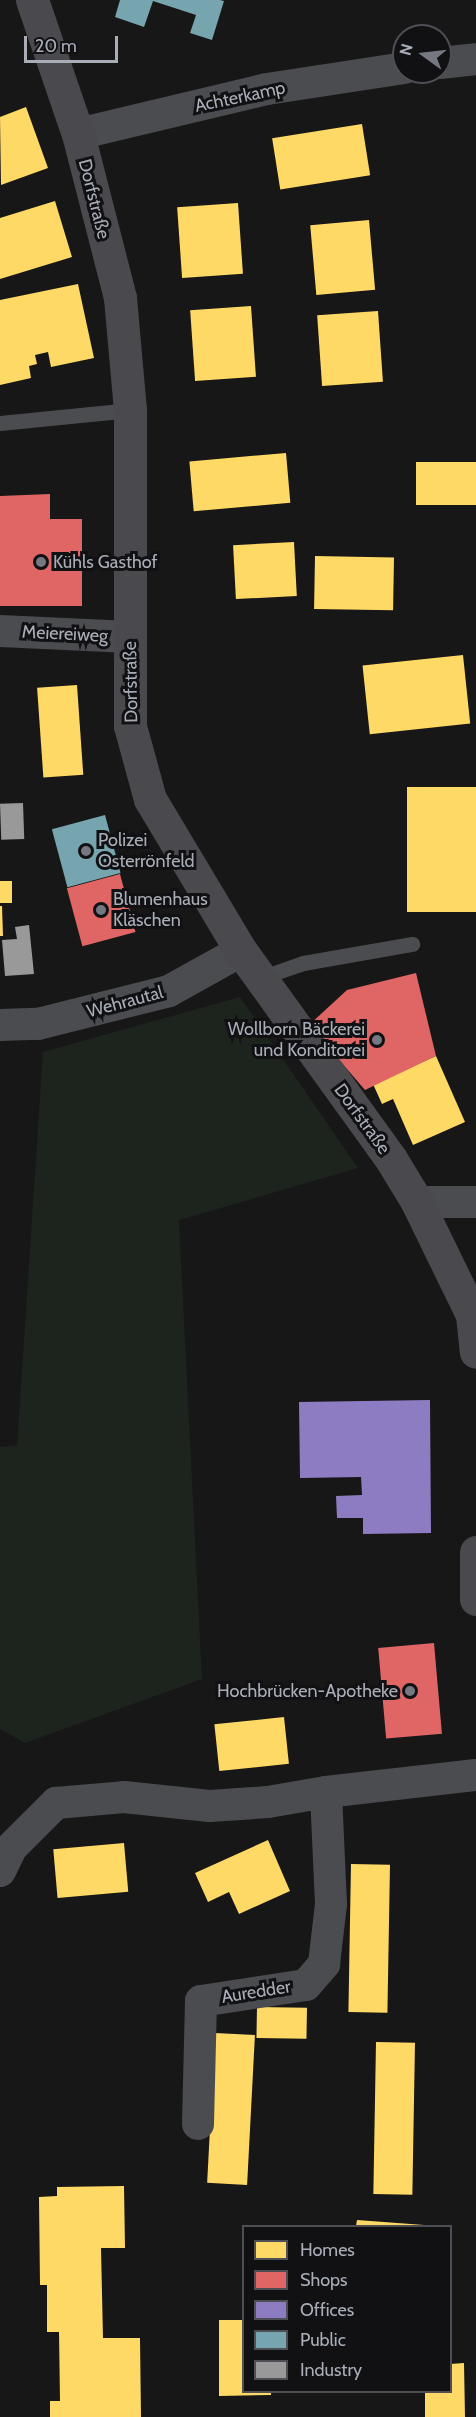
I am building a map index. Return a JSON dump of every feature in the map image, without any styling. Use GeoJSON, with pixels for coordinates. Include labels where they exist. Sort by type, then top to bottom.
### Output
{"type":"FeatureCollection","features":[{"type":"Feature","properties":{"kind":"main road","name":"Dorfstraße"},"geometry":{"type":"LineString","coordinates":[[32,0],[78,134],[120,298],[130,410],[130,726],[150,799],[241,951],[391,1159],[417,1202],[472,1315],[476,1352]]}},
{"type":"Feature","properties":{"kind":"main road"},"geometry":{"type":"LineString","coordinates":[[476,1552],[476,1599]]}},
{"type":"Feature","properties":{"kind":"street"},"geometry":{"type":"LineString","coordinates":[[452,62],[476,59]]}},
{"type":"Feature","properties":{"kind":"street","name":"Achterkamp"},"geometry":{"type":"LineString","coordinates":[[78,134],[267,89],[392,70]]}},
{"type":"Feature","properties":{"kind":"street","name":"Meiereiweg"},"geometry":{"type":"LineString","coordinates":[[0,631],[130,637]]}},
{"type":"Feature","properties":{"kind":"street","name":"Wehrautal"},"geometry":{"type":"LineString","coordinates":[[0,1025],[38,1024],[169,991],[241,951]]}},
{"type":"Feature","properties":{"kind":"street"},"geometry":{"type":"LineString","coordinates":[[417,1202],[476,1202]]}},
{"type":"Feature","properties":{"kind":"street"},"geometry":{"type":"LineString","coordinates":[[0,1871],[10,1848],[56,1803],[124,1797],[210,1806],[268,1802],[326,1792],[476,1775]]}},
{"type":"Feature","properties":{"kind":"street","name":"Auredder"},"geometry":{"type":"LineString","coordinates":[[198,2124],[201,2001],[306,1985],[324,1964],[331,1904],[326,1792]]}},
{"type":"Feature","properties":{"kind":"lane"},"geometry":{"type":"LineString","coordinates":[[0,423],[130,410]]}},
{"type":"Feature","properties":{"kind":"lane"},"geometry":{"type":"LineString","coordinates":[[260,978],[303,963],[412,944]]}},
{"type":"Feature","properties":{"kind":"shaded area"},"geometry":{"type":"Polygon","coordinates":[[[240,997],[358,1168],[179,1220],[202,1679],[25,1743],[0,1729],[0,1447],[17,1446],[43,1052],[240,997]]]}},
{"type":"Feature","properties":{"kind":"building: Homes"},"geometry":{"type":"Polygon","coordinates":[[[26,107],[48,168],[1,185],[0,117],[26,107]]]}},
{"type":"Feature","properties":{"kind":"building: Homes"},"geometry":{"type":"Polygon","coordinates":[[[362,124],[370,175],[280,190],[272,138],[362,124]]]}},
{"type":"Feature","properties":{"kind":"building: Homes"},"geometry":{"type":"Polygon","coordinates":[[[55,201],[72,257],[0,279],[0,218],[55,201]]]}},
{"type":"Feature","properties":{"kind":"building: Homes"},"geometry":{"type":"Polygon","coordinates":[[[238,203],[243,274],[182,278],[177,207],[238,203]]]}},
{"type":"Feature","properties":{"kind":"building: Homes"},"geometry":{"type":"Polygon","coordinates":[[[369,220],[375,290],[316,295],[310,225],[369,220]]]}},
{"type":"Feature","properties":{"kind":"building: Homes"},"geometry":{"type":"Polygon","coordinates":[[[78,284],[94,358],[51,367],[48,352],[35,355],[37,364],[29,366],[31,378],[0,385],[0,300],[78,284]]]}},
{"type":"Feature","properties":{"kind":"building: Homes"},"geometry":{"type":"Polygon","coordinates":[[[251,306],[256,377],[195,381],[190,310],[251,306]]]}},
{"type":"Feature","properties":{"kind":"building: Homes"},"geometry":{"type":"Polygon","coordinates":[[[378,311],[383,382],[322,386],[317,315],[378,311]]]}},
{"type":"Feature","properties":{"kind":"building: Homes"},"geometry":{"type":"Polygon","coordinates":[[[286,453],[290,503],[194,511],[189,461],[286,453]]]}},
{"type":"Feature","properties":{"kind":"building: Homes"},"geometry":{"type":"Polygon","coordinates":[[[416,462],[476,462],[476,505],[416,505],[416,462]]]}},
{"type":"Feature","properties":{"kind":"building: Homes"},"geometry":{"type":"Polygon","coordinates":[[[294,542],[297,596],[236,599],[233,545],[294,542]]]}},
{"type":"Feature","properties":{"kind":"building: Homes"},"geometry":{"type":"Polygon","coordinates":[[[315,556],[394,557],[393,610],[314,609],[315,556]]]}},
{"type":"Feature","properties":{"kind":"building: Homes"},"geometry":{"type":"Polygon","coordinates":[[[463,655],[470,724],[370,734],[363,666],[463,655]]]}},
{"type":"Feature","properties":{"kind":"building: Homes"},"geometry":{"type":"Polygon","coordinates":[[[77,685],[83,775],[43,778],[37,688],[77,685]]]}},
{"type":"Feature","properties":{"kind":"building: Homes"},"geometry":{"type":"Polygon","coordinates":[[[407,787],[476,787],[476,912],[407,912],[407,787]]]}},
{"type":"Feature","properties":{"kind":"building: Homes"},"geometry":{"type":"Polygon","coordinates":[[[0,881],[12,881],[12,903],[0,903],[0,881]]]}},
{"type":"Feature","properties":{"kind":"building: Homes"},"geometry":{"type":"Polygon","coordinates":[[[0,906],[2,906],[3,936],[0,936],[0,906]]]}},
{"type":"Feature","properties":{"kind":"building: Homes"},"geometry":{"type":"Polygon","coordinates":[[[436,1056],[465,1122],[413,1145],[393,1099],[382,1104],[373,1084],[436,1056]]]}},
{"type":"Feature","properties":{"kind":"building: Homes"},"geometry":{"type":"Polygon","coordinates":[[[284,1717],[289,1764],[219,1771],[214,1724],[284,1717]]]}},
{"type":"Feature","properties":{"kind":"building: Homes"},"geometry":{"type":"Polygon","coordinates":[[[268,1840],[290,1891],[239,1914],[229,1892],[208,1902],[195,1873],[268,1840]]]}},
{"type":"Feature","properties":{"kind":"building: Homes"},"geometry":{"type":"Polygon","coordinates":[[[124,1843],[128,1892],[58,1898],[53,1849],[124,1843]]]}},
{"type":"Feature","properties":{"kind":"building: Homes"},"geometry":{"type":"Polygon","coordinates":[[[351,1864],[390,1865],[387,2013],[348,2012],[351,1864]]]}},
{"type":"Feature","properties":{"kind":"building: Homes"},"geometry":{"type":"Polygon","coordinates":[[[257,2007],[307,2008],[306,2039],[256,2038],[257,2007]]]}},
{"type":"Feature","properties":{"kind":"building: Homes"},"geometry":{"type":"Polygon","coordinates":[[[215,2033],[255,2035],[247,2185],[207,2183],[215,2033]]]}},
{"type":"Feature","properties":{"kind":"building: Homes"},"geometry":{"type":"Polygon","coordinates":[[[376,2042],[415,2043],[412,2195],[373,2194],[376,2042]]]}},
{"type":"Feature","properties":{"kind":"building: Homes"},"geometry":{"type":"Polygon","coordinates":[[[124,2186],[125,2248],[101,2248],[103,2338],[140,2338],[141,2417],[50,2417],[50,2401],[60,2401],[59,2332],[47,2332],[47,2285],[40,2285],[39,2197],[57,2196],[57,2187],[124,2186]]]}},
{"type":"Feature","properties":{"kind":"building: Homes"},"geometry":{"type":"Polygon","coordinates":[[[357,2220],[424,2225],[356,2225],[357,2220]]]}},
{"type":"Feature","properties":{"kind":"building: Homes"},"geometry":{"type":"Polygon","coordinates":[[[219,2320],[242,2320],[242,2393],[271,2393],[271,2395],[219,2396],[219,2320]]]}},
{"type":"Feature","properties":{"kind":"building: Homes"},"geometry":{"type":"Polygon","coordinates":[[[464,2363],[465,2417],[425,2417],[425,2393],[452,2393],[452,2364],[464,2363]]]}},
{"type":"Feature","properties":{"kind":"building: Shops","name":"Kühls Gasthof"},"geometry":{"type":"Polygon","coordinates":[[[50,494],[50,519],[82,519],[82,606],[0,606],[0,496],[50,494]]]}},
{"type":"Feature","properties":{"kind":"building: Shops","name":"Blumenhaus Kläschen"},"geometry":{"type":"Polygon","coordinates":[[[120,874],[136,932],[82,946],[67,888],[120,874]]]}},
{"type":"Feature","properties":{"kind":"building: Shops","name":"Wollborn Bäckerei und Konditorei"},"geometry":{"type":"Polygon","coordinates":[[[416,973],[436,1056],[365,1090],[309,1025],[347,990],[416,973]]]}},
{"type":"Feature","properties":{"kind":"building: Shops","name":"Hochbrücken-Apotheke"},"geometry":{"type":"Polygon","coordinates":[[[434,1643],[442,1734],[386,1739],[378,1648],[434,1643]]]}},
{"type":"Feature","properties":{"kind":"building: Offices"},"geometry":{"type":"Polygon","coordinates":[[[430,1400],[431,1533],[363,1534],[363,1518],[337,1518],[336,1496],[362,1495],[361,1477],[300,1478],[299,1402],[430,1400]]]}},
{"type":"Feature","properties":{"kind":"building: Public"},"geometry":{"type":"Polygon","coordinates":[[[120,0],[224,1],[212,40],[190,33],[196,15],[153,1],[144,27],[115,17],[120,0]]]}},
{"type":"Feature","properties":{"kind":"building: Public","name":"Polizei Osterrönfeld"},"geometry":{"type":"Polygon","coordinates":[[[105,815],[121,873],[67,887],[52,829],[105,815]]]}},
{"type":"Feature","properties":{"kind":"building: Industry"},"geometry":{"type":"Polygon","coordinates":[[[23,803],[24,839],[1,840],[0,804],[23,803]]]}},
{"type":"Feature","properties":{"kind":"building: Industry"},"geometry":{"type":"Polygon","coordinates":[[[29,925],[34,974],[5,976],[2,940],[17,939],[15,927],[29,925]]]}},
{"type":"Feature","properties":{"kind":"place","name":"Kühls Gasthof"},"geometry":{"type":"Point","coordinates":[41,562]}},
{"type":"Feature","properties":{"kind":"place","name":"Polizei Osterrönfeld"},"geometry":{"type":"Point","coordinates":[86,851]}},
{"type":"Feature","properties":{"kind":"place","name":"Blumenhaus Kläschen"},"geometry":{"type":"Point","coordinates":[101,910]}},
{"type":"Feature","properties":{"kind":"place","name":"Wollborn Bäckerei und Konditorei"},"geometry":{"type":"Point","coordinates":[377,1040]}},
{"type":"Feature","properties":{"kind":"place","name":"Hochbrücken-Apotheke"},"geometry":{"type":"Point","coordinates":[410,1691]}}]}
